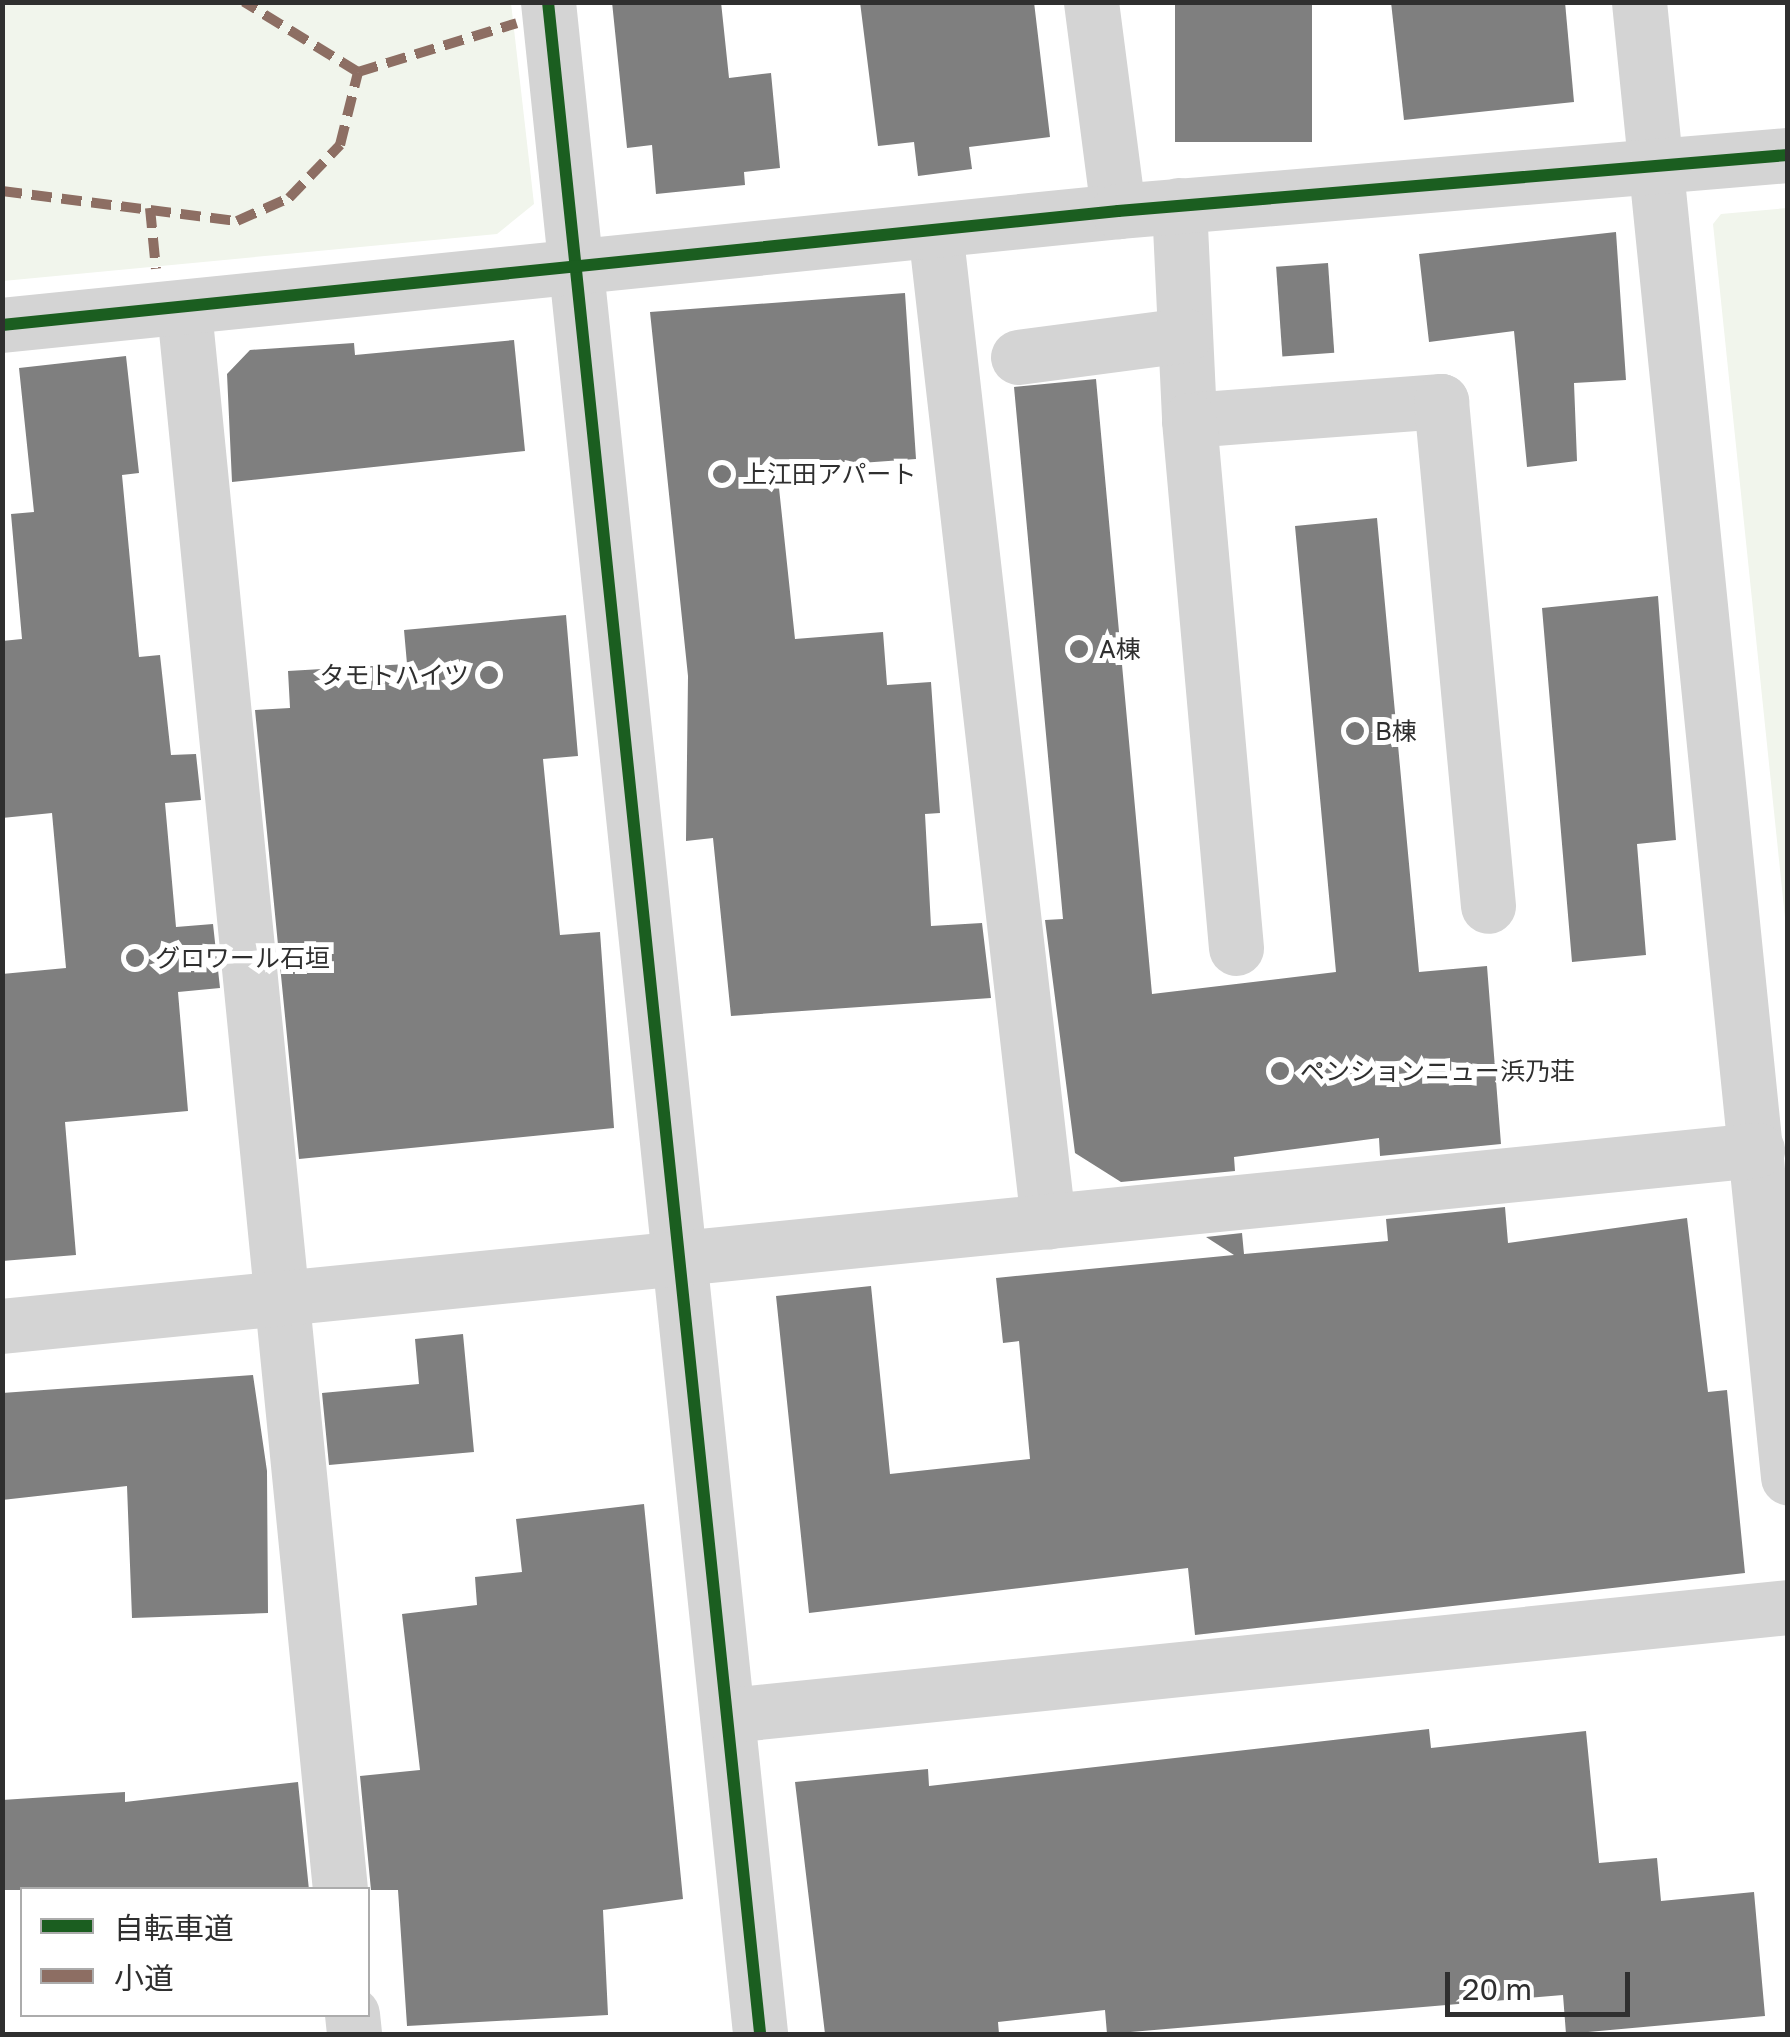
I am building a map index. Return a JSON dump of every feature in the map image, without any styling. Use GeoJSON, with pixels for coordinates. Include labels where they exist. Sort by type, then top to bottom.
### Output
{"type":"FeatureCollection","features":[{"type":"Feature","properties":{"kind":"street"},"geometry":{"type":"LineString","coordinates":[[548,2],[730,1715],[760,2034]]}},
{"type":"Feature","properties":{"kind":"street"},"geometry":{"type":"LineString","coordinates":[[1091,2],[1118,211]]}},
{"type":"Feature","properties":{"kind":"street"},"geometry":{"type":"LineString","coordinates":[[1638,2],[1788,1478]]}},
{"type":"Feature","properties":{"kind":"street"},"geometry":{"type":"LineString","coordinates":[[2,325],[184,310],[578,265],[1179,205],[1788,156]]}},
{"type":"Feature","properties":{"kind":"street"},"geometry":{"type":"LineString","coordinates":[[1179,205],[1188,420],[1236,948]]}},
{"type":"Feature","properties":{"kind":"street"},"geometry":{"type":"LineString","coordinates":[[935,230],[1048,1222]]}},
{"type":"Feature","properties":{"kind":"street"},"geometry":{"type":"LineString","coordinates":[[184,310],[340,1887]]}},
{"type":"Feature","properties":{"kind":"street"},"geometry":{"type":"LineString","coordinates":[[1018,357],[1185,336]]}},
{"type":"Feature","properties":{"kind":"street"},"geometry":{"type":"LineString","coordinates":[[1188,420],[1441,402],[1488,906]]}},
{"type":"Feature","properties":{"kind":"street"},"geometry":{"type":"LineString","coordinates":[[2,1326],[283,1303],[680,1257],[1757,1150]]}},
{"type":"Feature","properties":{"kind":"street"},"geometry":{"type":"LineString","coordinates":[[730,1715],[1788,1607]]}},
{"type":"Feature","properties":{"kind":"shaded area"},"geometry":{"type":"Polygon","coordinates":[[[3,2],[511,3],[534,204],[497,234],[3,281],[3,2]]]}},
{"type":"Feature","properties":{"kind":"shaded area"},"geometry":{"type":"Polygon","coordinates":[[[1788,208],[1787,937],[1713,224],[1721,214],[1788,208]]]}},
{"type":"Feature","properties":{"kind":"building"},"geometry":{"type":"Polygon","coordinates":[[[612,2],[721,2],[729,78],[771,73],[780,168],[744,172],[745,185],[656,194],[652,145],[627,148],[612,2]]]}},
{"type":"Feature","properties":{"kind":"building"},"geometry":{"type":"Polygon","coordinates":[[[860,2],[1034,2],[1050,137],[969,147],[972,169],[918,176],[914,142],[878,146],[860,2]]]}},
{"type":"Feature","properties":{"kind":"building"},"geometry":{"type":"Polygon","coordinates":[[[1175,2],[1312,2],[1312,142],[1175,142],[1175,2]]]}},
{"type":"Feature","properties":{"kind":"building"},"geometry":{"type":"Polygon","coordinates":[[[1391,2],[1565,2],[1574,102],[1404,120],[1391,2]]]}},
{"type":"Feature","properties":{"kind":"building"},"geometry":{"type":"Polygon","coordinates":[[[1616,232],[1626,380],[1574,383],[1577,461],[1527,467],[1514,331],[1429,342],[1419,254],[1616,232]]]}},
{"type":"Feature","properties":{"kind":"building"},"geometry":{"type":"Polygon","coordinates":[[[1328,263],[1334,353],[1282,356],[1276,267],[1328,263]]]}},
{"type":"Feature","properties":{"kind":"building"},"geometry":{"type":"Polygon","coordinates":[[[905,293],[916,459],[777,469],[795,639],[883,632],[887,685],[931,682],[940,813],[925,814],[931,926],[982,923],[991,998],[731,1016],[713,838],[686,841],[688,676],[650,312],[905,293]]]}},
{"type":"Feature","properties":{"kind":"building"},"geometry":{"type":"Polygon","coordinates":[[[514,340],[525,451],[232,482],[227,374],[250,350],[354,343],[355,355],[514,340]]]}},
{"type":"Feature","properties":{"kind":"building"},"geometry":{"type":"Polygon","coordinates":[[[126,356],[139,473],[122,475],[139,657],[160,655],[171,755],[196,754],[201,800],[165,803],[176,927],[213,924],[220,988],[178,992],[188,1111],[65,1122],[76,1255],[2,1261],[2,974],[66,968],[52,813],[2,818],[2,641],[22,639],[11,514],[34,512],[19,368],[126,356]]]}},
{"type":"Feature","properties":{"kind":"building"},"geometry":{"type":"Polygon","coordinates":[[[1096,379],[1152,994],[1336,972],[1295,526],[1377,518],[1419,972],[1487,966],[1501,1144],[1380,1156],[1379,1138],[1234,1157],[1235,1171],[1121,1182],[1075,1153],[1045,920],[1063,919],[1014,387],[1096,379]]]}},
{"type":"Feature","properties":{"kind":"building"},"geometry":{"type":"Polygon","coordinates":[[[1658,596],[1676,840],[1637,844],[1646,955],[1572,962],[1542,608],[1658,596]]]}},
{"type":"Feature","properties":{"kind":"building"},"geometry":{"type":"Polygon","coordinates":[[[566,615],[578,756],[543,759],[560,935],[600,932],[614,1128],[299,1159],[255,710],[290,708],[288,671],[407,664],[404,630],[566,615]]]}},
{"type":"Feature","properties":{"kind":"building"},"geometry":{"type":"Polygon","coordinates":[[[1505,1207],[1508,1243],[1687,1218],[1708,1392],[1727,1390],[1745,1573],[1195,1635],[1188,1568],[809,1613],[776,1296],[871,1286],[890,1474],[1030,1459],[1019,1341],[1003,1343],[996,1278],[1234,1255],[1206,1237],[1242,1233],[1244,1254],[1388,1241],[1386,1219],[1505,1207]]]}},
{"type":"Feature","properties":{"kind":"building"},"geometry":{"type":"Polygon","coordinates":[[[463,1334],[474,1452],[329,1465],[322,1393],[419,1384],[415,1339],[463,1334]]]}},
{"type":"Feature","properties":{"kind":"building"},"geometry":{"type":"Polygon","coordinates":[[[253,1375],[267,1471],[268,1613],[132,1618],[127,1486],[2,1500],[2,1393],[253,1375]]]}},
{"type":"Feature","properties":{"kind":"building"},"geometry":{"type":"Polygon","coordinates":[[[644,1504],[683,1899],[603,1910],[608,2015],[407,2026],[398,1890],[371,1890],[360,1776],[420,1770],[402,1614],[477,1605],[475,1577],[522,1572],[516,1519],[644,1504]]]}},
{"type":"Feature","properties":{"kind":"building"},"geometry":{"type":"Polygon","coordinates":[[[1429,1729],[1431,1748],[1586,1731],[1599,1863],[1657,1858],[1661,1901],[1754,1892],[1765,2016],[1566,2034],[1563,1995],[1107,2034],[1105,2010],[998,2022],[999,2034],[825,2034],[795,1782],[928,1769],[929,1786],[1429,1729]]]}},
{"type":"Feature","properties":{"kind":"building"},"geometry":{"type":"Polygon","coordinates":[[[298,1782],[309,1887],[2,1890],[2,1800],[125,1792],[125,1802],[298,1782]]]}},
{"type":"Feature","properties":{"kind":"marked path"},"geometry":{"type":"LineString","coordinates":[[2,191],[237,221],[289,198],[340,145],[358,72],[244,2]]}},
{"type":"Feature","properties":{"kind":"marked path"},"geometry":{"type":"LineString","coordinates":[[358,72],[517,23]]}},
{"type":"Feature","properties":{"kind":"marked path"},"geometry":{"type":"LineString","coordinates":[[150,208],[156,269]]}},
{"type":"Feature","properties":{"kind":"cycle path"},"geometry":{"type":"LineString","coordinates":[[548,2],[760,2034]]}},
{"type":"Feature","properties":{"kind":"cycle path"},"geometry":{"type":"LineString","coordinates":[[2,325],[1118,211],[1788,155]]}},
{"type":"Feature","properties":{"kind":"place","name":"上江田アパート"},"geometry":{"type":"Point","coordinates":[722,474]}},
{"type":"Feature","properties":{"kind":"place","name":"A棟"},"geometry":{"type":"Point","coordinates":[1079,649]}},
{"type":"Feature","properties":{"kind":"place","name":"タモトハイツ"},"geometry":{"type":"Point","coordinates":[489,675]}},
{"type":"Feature","properties":{"kind":"place","name":"B棟"},"geometry":{"type":"Point","coordinates":[1355,731]}},
{"type":"Feature","properties":{"kind":"place","name":"グロワール石垣"},"geometry":{"type":"Point","coordinates":[135,958]}},
{"type":"Feature","properties":{"kind":"place","name":"ペンションニュー浜乃荘"},"geometry":{"type":"Point","coordinates":[1280,1071]}}]}
